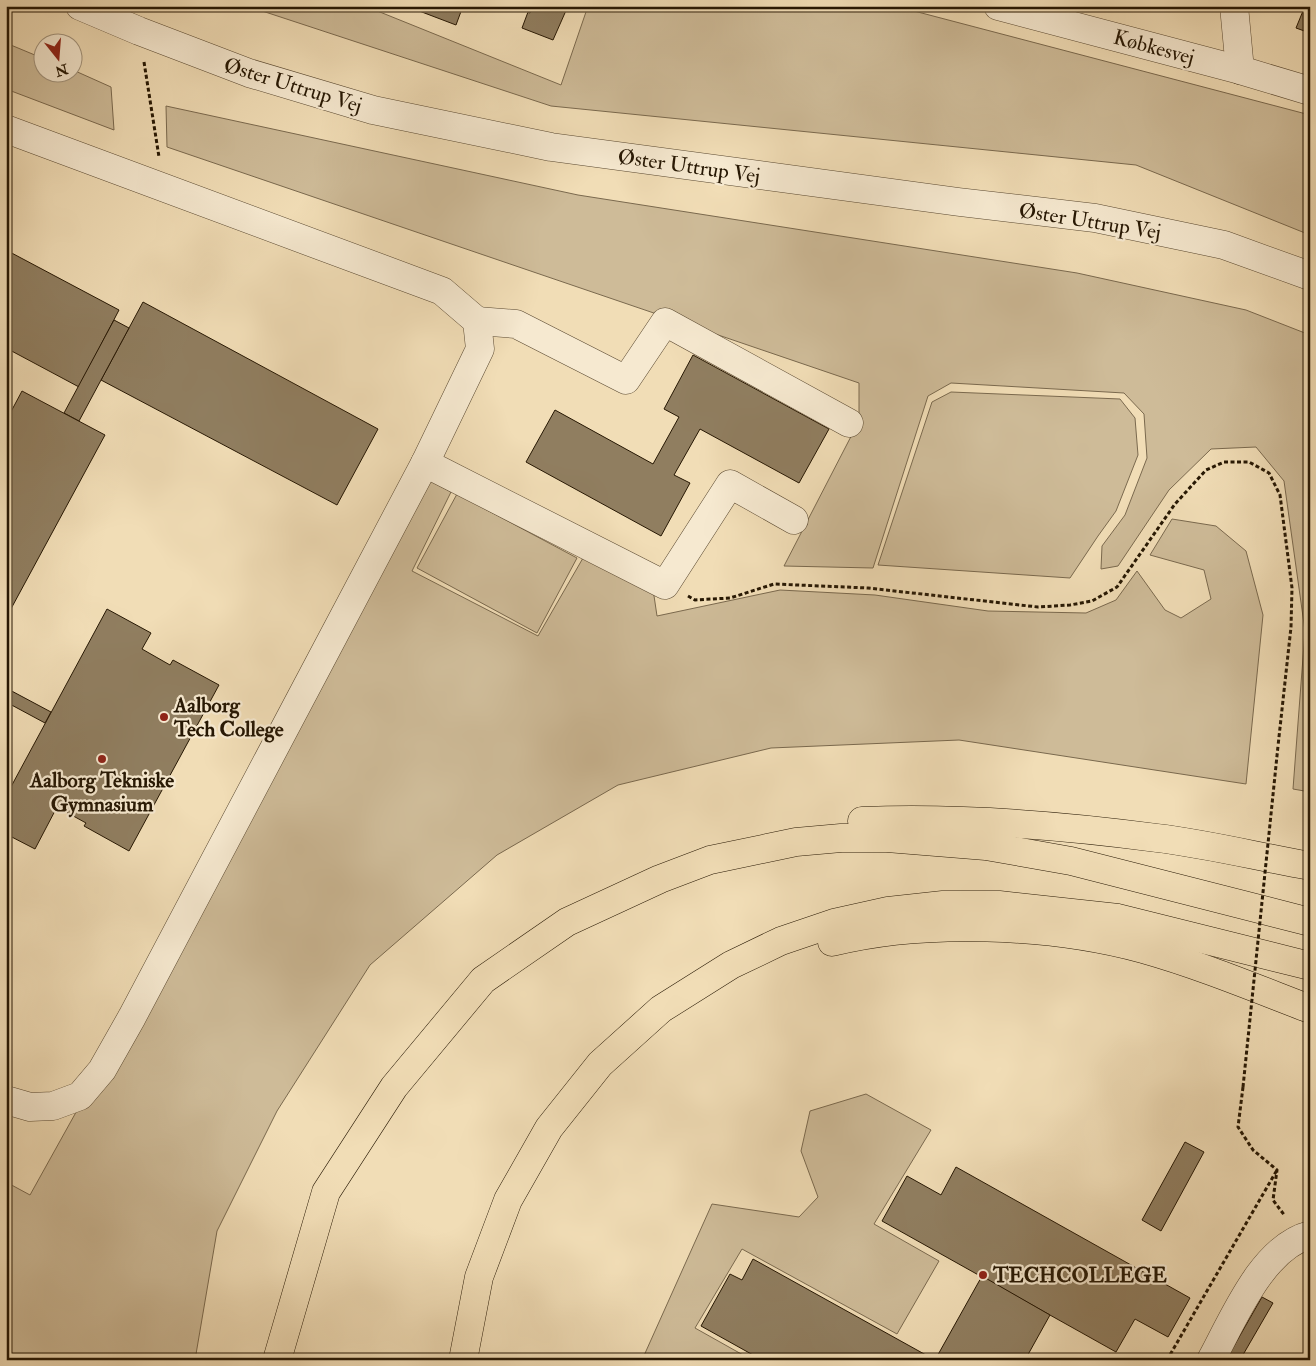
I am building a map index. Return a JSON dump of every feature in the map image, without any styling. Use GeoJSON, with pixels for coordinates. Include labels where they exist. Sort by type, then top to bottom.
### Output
{"type":"FeatureCollection","features":[{"type":"Feature","properties":{"kind":"highway"},"geometry":{"type":"LineString","coordinates":[[277,1360],[326,1192],[394,1087],[482,980],[567,922],[718,850],[788,830],[863,821],[944,819],[1023,822],[1159,838],[1310,866]]}},
{"type":"Feature","properties":{"kind":"highway"},"geometry":{"type":"LineString","coordinates":[[660,879],[710,860],[796,842],[841,838],[887,838],[986,846],[1071,861],[1310,922]]}},
{"type":"Feature","properties":{"kind":"highway"},"geometry":{"type":"LineString","coordinates":[[463,1360],[479,1277],[508,1200],[549,1128],[600,1064],[661,1010],[731,965],[781,941],[834,924],[879,913],[943,905],[999,904],[1118,918],[1310,966]]}},
{"type":"Feature","properties":{"kind":"highway"},"geometry":{"type":"LineString","coordinates":[[731,965],[884,932],[928,928],[974,928],[1062,933],[1142,949],[1198,966],[1310,1009]]}},
{"type":"Feature","properties":{"kind":"street","name":"Øster Uttrup Vej"},"geometry":{"type":"LineString","coordinates":[[80,6],[249,73],[374,110],[552,147],[930,198],[1095,218],[1224,245],[1310,276]]}},
{"type":"Feature","properties":{"kind":"street","name":"Købkesvej"},"geometry":{"type":"LineString","coordinates":[[998,6],[1240,70],[1310,91]]}},
{"type":"Feature","properties":{"kind":"street"},"geometry":{"type":"LineString","coordinates":[[1234,6],[1240,70]]}},
{"type":"Feature","properties":{"kind":"street"},"geometry":{"type":"LineString","coordinates":[[6,129],[442,291],[477,321],[516,324],[626,380],[665,322],[849,423]]}},
{"type":"Feature","properties":{"kind":"street"},"geometry":{"type":"LineString","coordinates":[[6,1100],[30,1108],[53,1106],[80,1096],[102,1070],[132,1017],[425,463],[480,349],[477,321]]}},
{"type":"Feature","properties":{"kind":"street"},"geometry":{"type":"LineString","coordinates":[[425,463],[665,585],[730,484],[794,520]]}},
{"type":"Feature","properties":{"kind":"street"},"geometry":{"type":"LineString","coordinates":[[1210,1360],[1259,1273],[1285,1247],[1306,1236]]}},
{"type":"Feature","properties":{"kind":"path"},"geometry":{"type":"LineString","coordinates":[[139,31],[164,187]]}},
{"type":"Feature","properties":{"kind":"path"},"geometry":{"type":"LineString","coordinates":[[665,585],[695,600],[730,598],[774,584],[868,588],[1038,607],[1070,605],[1092,600],[1117,586],[1174,504],[1206,470],[1224,462],[1249,462],[1269,473],[1280,495],[1292,588],[1291,627],[1238,1127],[1253,1150],[1277,1170]]}},
{"type":"Feature","properties":{"kind":"path"},"geometry":{"type":"LineString","coordinates":[[1277,1170],[1273,1200],[1306,1236]]}},
{"type":"Feature","properties":{"kind":"path"},"geometry":{"type":"LineString","coordinates":[[1167,1360],[1277,1170]]}},
{"type":"Feature","properties":{"kind":"shaded area"},"geometry":{"type":"Polygon","coordinates":[[[247,6],[365,6],[561,85],[588,6],[895,6],[1310,115],[1310,235],[1136,165],[551,106],[247,6]]]}},
{"type":"Feature","properties":{"kind":"shaded area"},"geometry":{"type":"Polygon","coordinates":[[[6,43],[32,54],[32,82],[82,82],[82,74],[111,87],[114,130],[6,89],[6,43]]]}},
{"type":"Feature","properties":{"kind":"shaded area"},"geometry":{"type":"Polygon","coordinates":[[[166,106],[578,195],[1077,273],[1246,310],[1310,335],[1310,792],[1293,789],[1305,631],[1284,481],[1256,447],[1211,449],[1169,490],[1118,566],[1101,569],[1102,546],[1125,515],[1147,458],[1144,414],[1124,393],[951,383],[928,396],[873,568],[784,566],[859,421],[859,383],[167,147],[166,106]]]}},
{"type":"Feature","properties":{"kind":"shaded area"},"geometry":{"type":"Polygon","coordinates":[[[951,392],[1120,399],[1135,418],[1138,455],[1116,511],[1070,578],[878,565],[932,402],[951,392]]]}},
{"type":"Feature","properties":{"kind":"shaded area"},"geometry":{"type":"Polygon","coordinates":[[[428,479],[451,492],[412,571],[538,636],[583,558],[653,589],[657,616],[780,590],[875,595],[988,611],[1086,613],[1116,600],[1137,571],[1165,610],[1181,618],[1211,599],[1204,570],[1150,555],[1172,519],[1216,526],[1246,551],[1263,615],[1246,784],[959,740],[771,748],[618,785],[497,855],[370,965],[277,1111],[217,1231],[195,1360],[6,1360],[6,1182],[30,1195],[428,479]]]}},
{"type":"Feature","properties":{"kind":"shaded area"},"geometry":{"type":"Polygon","coordinates":[[[457,494],[577,558],[537,633],[417,568],[457,494]]]}},
{"type":"Feature","properties":{"kind":"shaded area"},"geometry":{"type":"Polygon","coordinates":[[[866,1094],[931,1130],[874,1224],[939,1261],[897,1334],[742,1249],[695,1328],[752,1360],[642,1360],[712,1204],[799,1217],[818,1197],[801,1151],[810,1111],[866,1094]]]}},
{"type":"Feature","properties":{"kind":"building"},"geometry":{"type":"Polygon","coordinates":[[[415,6],[463,6],[456,25],[414,9],[415,6]]]}},
{"type":"Feature","properties":{"kind":"building"},"geometry":{"type":"Polygon","coordinates":[[[533,6],[568,6],[553,40],[522,28],[528,12],[530,13],[533,6]]]}},
{"type":"Feature","properties":{"kind":"building"},"geometry":{"type":"Polygon","coordinates":[[[1305,6],[1310,6],[1310,33],[1296,28],[1305,6]]]}},
{"type":"Feature","properties":{"kind":"building"},"geometry":{"type":"Polygon","coordinates":[[[6,250],[119,310],[79,387],[6,348],[6,250]]]}},
{"type":"Feature","properties":{"kind":"building"},"geometry":{"type":"Polygon","coordinates":[[[143,302],[378,429],[337,505],[101,380],[143,302]]]}},
{"type":"Feature","properties":{"kind":"building"},"geometry":{"type":"Polygon","coordinates":[[[114,320],[129,328],[79,421],[64,413],[114,320]]]}},
{"type":"Feature","properties":{"kind":"building"},"geometry":{"type":"Polygon","coordinates":[[[693,355],[829,429],[799,483],[700,429],[674,475],[690,483],[661,536],[526,462],[555,410],[653,464],[679,417],[664,409],[693,355]]]}},
{"type":"Feature","properties":{"kind":"building"},"geometry":{"type":"Polygon","coordinates":[[[22,391],[105,435],[6,618],[6,421],[22,391]]]}},
{"type":"Feature","properties":{"kind":"building","name":"Aalborg Tekniske Gymnasium"},"geometry":{"type":"Polygon","coordinates":[[[107,609],[151,633],[142,649],[170,665],[173,660],[219,685],[129,851],[84,826],[86,823],[57,807],[35,849],[6,834],[6,796],[107,609]]]}},
{"type":"Feature","properties":{"kind":"building"},"geometry":{"type":"Polygon","coordinates":[[[6,688],[51,712],[45,723],[6,702],[6,688]]]}},
{"type":"Feature","properties":{"kind":"building"},"geometry":{"type":"Polygon","coordinates":[[[1185,1142],[1204,1152],[1161,1231],[1142,1220],[1185,1142]]]}},
{"type":"Feature","properties":{"kind":"building"},"geometry":{"type":"Polygon","coordinates":[[[956,1167],[1190,1298],[1168,1337],[1135,1319],[1116,1352],[882,1221],[907,1176],[941,1195],[956,1167]]]}},
{"type":"Feature","properties":{"kind":"building"},"geometry":{"type":"Polygon","coordinates":[[[753,1259],[935,1360],[762,1360],[701,1326],[730,1274],[742,1280],[753,1259]]]}},
{"type":"Feature","properties":{"kind":"building"},"geometry":{"type":"Polygon","coordinates":[[[982,1276],[1050,1315],[1025,1360],[935,1360],[982,1276]]]}},
{"type":"Feature","properties":{"kind":"building"},"geometry":{"type":"Polygon","coordinates":[[[1262,1297],[1273,1303],[1240,1360],[1226,1360],[1262,1297]]]}},
{"type":"Feature","properties":{"kind":"place","name":"Aalborg Tech College"},"geometry":{"type":"Point","coordinates":[164,717]}},
{"type":"Feature","properties":{"kind":"place","name":"Aalborg Tekniske Gymnasium"},"geometry":{"type":"Point","coordinates":[102,759]}},
{"type":"Feature","properties":{"kind":"place","name":"TECHCOLLEGE"},"geometry":{"type":"Point","coordinates":[983,1275]}}]}
